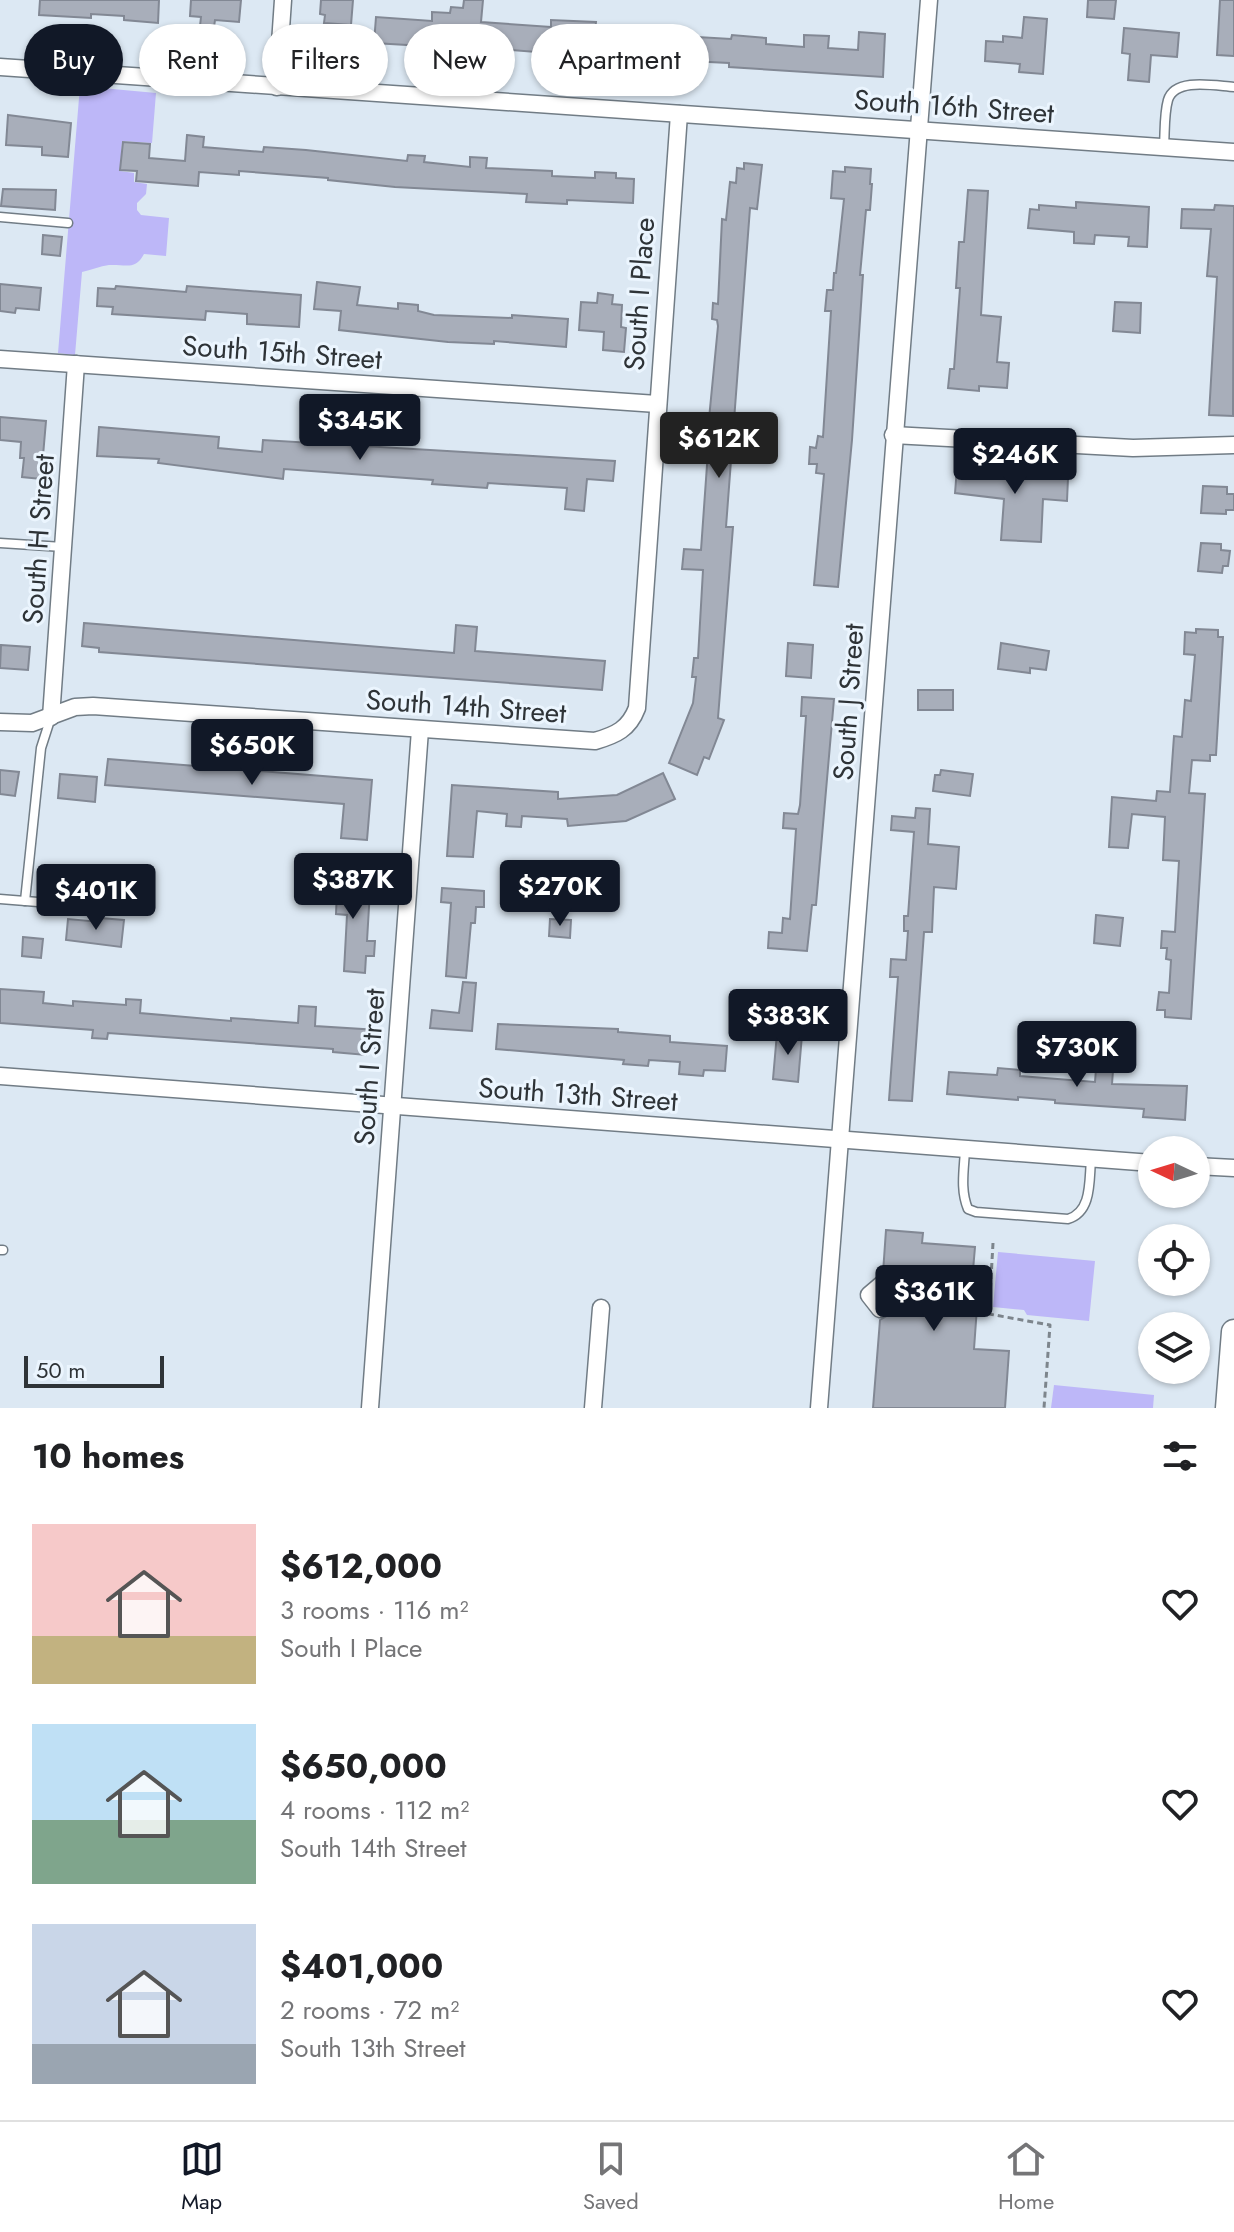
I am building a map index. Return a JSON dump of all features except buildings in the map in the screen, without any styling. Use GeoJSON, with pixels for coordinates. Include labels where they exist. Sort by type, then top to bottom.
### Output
{"type":"FeatureCollection","features":[{"type":"Feature","properties":{"kind":"street"},"geometry":{"type":"LineString","coordinates":[[281,24],[283,0]]}},
{"type":"Feature","properties":{"kind":"street","name":"South J Street"},"geometry":{"type":"LineString","coordinates":[[819,1408],[929,0]]}},
{"type":"Feature","properties":{"kind":"street","name":"South 16th Street"},"geometry":{"type":"LineString","coordinates":[[0,67],[262,86]]}},
{"type":"Feature","properties":{"kind":"street","name":"South 16th Street"},"geometry":{"type":"LineString","coordinates":[[388,94],[1234,152]]}},
{"type":"Feature","properties":{"kind":"street","name":"South I Place"},"geometry":{"type":"LineString","coordinates":[[595,741],[622,731],[632,721],[637,708],[679,114]]}},
{"type":"Feature","properties":{"kind":"street","name":"South 15th Street"},"geometry":{"type":"LineString","coordinates":[[0,359],[657,404]]}},
{"type":"Feature","properties":{"kind":"street","name":"South H Street"},"geometry":{"type":"LineString","coordinates":[[51,717],[76,364]]}},
{"type":"Feature","properties":{"kind":"street"},"geometry":{"type":"LineString","coordinates":[[893,435],[1125,448],[1234,445]]}},
{"type":"Feature","properties":{"kind":"street","name":"South 14th Street"},"geometry":{"type":"LineString","coordinates":[[0,722],[32,723],[75,707],[93,706],[595,741]]}},
{"type":"Feature","properties":{"kind":"street","name":"South I Street"},"geometry":{"type":"LineString","coordinates":[[370,1408],[420,730]]}},
{"type":"Feature","properties":{"kind":"street","name":"South 13th Street"},"geometry":{"type":"LineString","coordinates":[[0,1076],[1138,1162]]}},
{"type":"Feature","properties":{"kind":"street"},"geometry":{"type":"LineString","coordinates":[[1210,1167],[1234,1168]]}},
{"type":"Feature","properties":{"kind":"street"},"geometry":{"type":"LineString","coordinates":[[593,1408],[601,1308]]}},
{"type":"Feature","properties":{"kind":"street"},"geometry":{"type":"LineString","coordinates":[[1228,1408],[1234,1332]]}},
{"type":"Feature","properties":{"kind":"lane"},"geometry":{"type":"LineString","coordinates":[[1164,146],[1168,98],[1178,88],[1192,85],[1234,87]]}},
{"type":"Feature","properties":{"kind":"lane"},"geometry":{"type":"LineString","coordinates":[[0,217],[68,223]]}},
{"type":"Feature","properties":{"kind":"lane"},"geometry":{"type":"LineString","coordinates":[[0,543],[63,547]]}},
{"type":"Feature","properties":{"kind":"lane"},"geometry":{"type":"LineString","coordinates":[[25,901],[41,748],[51,717]]}},
{"type":"Feature","properties":{"kind":"lane"},"geometry":{"type":"LineString","coordinates":[[0,899],[126,909]]}},
{"type":"Feature","properties":{"kind":"lane"},"geometry":{"type":"LineString","coordinates":[[965,1150],[962,1187],[968,1209],[976,1212],[1068,1219],[1078,1216],[1084,1209],[1091,1160]]}},
{"type":"Feature","properties":{"kind":"path"},"geometry":{"type":"LineString","coordinates":[[993,1243],[989,1314],[1050,1325],[1044,1408]]}},
{"type":"Feature","properties":{"kind":"shaded area"},"geometry":{"type":"Polygon","coordinates":[[[123,90],[139,91],[139,96],[156,96],[152,143],[122,141],[120,171],[134,173],[134,182],[147,184],[146,194],[137,203],[141,215],[169,218],[166,256],[144,254],[133,265],[109,265],[82,272],[75,355],[58,353],[79,96],[123,96],[123,90]]]}},
{"type":"Feature","properties":{"kind":"shaded area"},"geometry":{"type":"Polygon","coordinates":[[[998,1252],[1095,1261],[1089,1321],[1027,1315],[1024,1310],[993,1307],[998,1252]]]}},
{"type":"Feature","properties":{"kind":"shaded area"},"geometry":{"type":"Polygon","coordinates":[[[1054,1385],[1154,1395],[1153,1408],[1051,1408],[1054,1385]]]}}]}
